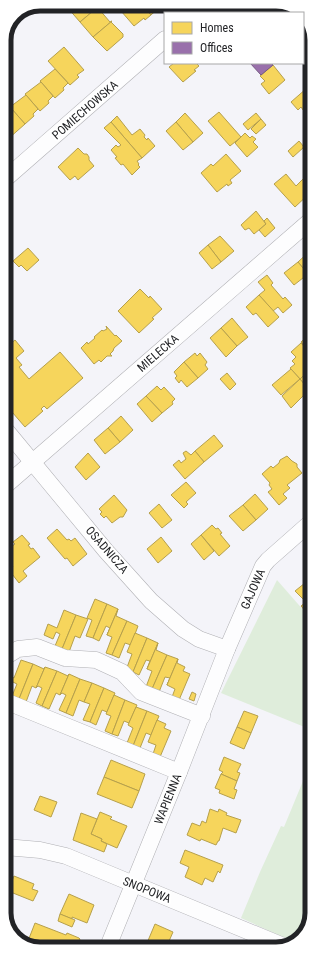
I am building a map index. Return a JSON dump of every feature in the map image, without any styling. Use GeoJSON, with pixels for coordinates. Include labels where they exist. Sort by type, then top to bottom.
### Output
{"type":"FeatureCollection","features":[{"type":"Feature","properties":{"kind":"street","name":"POMIECHOWSKA"},"geometry":{"type":"LineString","coordinates":[[11,174],[164,40]]}},
{"type":"Feature","properties":{"kind":"street","name":"MIELECKA"},"geometry":{"type":"LineString","coordinates":[[11,481],[305,225]]}},
{"type":"Feature","properties":{"kind":"street","name":"OSADNICZA"},"geometry":{"type":"LineString","coordinates":[[11,436],[106,551],[151,601],[183,629],[199,639],[227,649]]}},
{"type":"Feature","properties":{"kind":"street","name":"GAJOWA"},"geometry":{"type":"LineString","coordinates":[[227,649],[263,566],[305,528]]}},
{"type":"Feature","properties":{"kind":"street"},"geometry":{"type":"LineString","coordinates":[[11,653],[18,649],[37,647],[66,658],[96,660],[122,672],[141,692],[202,716]]}},
{"type":"Feature","properties":{"kind":"street","name":"WAPIENNA"},"geometry":{"type":"LineString","coordinates":[[110,942],[202,716],[227,649]]}},
{"type":"Feature","properties":{"kind":"street"},"geometry":{"type":"LineString","coordinates":[[11,703],[179,772]]}},
{"type":"Feature","properties":{"kind":"street","name":"SNOPOWA"},"geometry":{"type":"LineString","coordinates":[[11,848],[40,850],[66,856],[274,942]]}},
{"type":"Feature","properties":{"kind":"green space"},"geometry":{"type":"Polygon","coordinates":[[[277,580],[305,612],[305,727],[221,693],[277,580]]]}},
{"type":"Feature","properties":{"kind":"green space"},"geometry":{"type":"Polygon","coordinates":[[[305,778],[305,916],[299,930],[288,939],[241,918],[281,826],[284,827],[305,778]]]}},
{"type":"Feature","properties":{"kind":"building: Homes"},"geometry":{"type":"Polygon","coordinates":[[[70,11],[93,11],[80,22],[70,11]]]}},
{"type":"Feature","properties":{"kind":"building: Homes"},"geometry":{"type":"Polygon","coordinates":[[[93,11],[101,11],[110,22],[112,21],[93,37],[80,22],[93,11]]]}},
{"type":"Feature","properties":{"kind":"building: Homes"},"geometry":{"type":"Polygon","coordinates":[[[121,11],[147,11],[151,15],[145,20],[144,18],[134,26],[121,11]]]}},
{"type":"Feature","properties":{"kind":"building: Homes"},"geometry":{"type":"Polygon","coordinates":[[[147,11],[155,11],[151,15],[147,11]]]}},
{"type":"Feature","properties":{"kind":"building: Homes"},"geometry":{"type":"Polygon","coordinates":[[[243,11],[244,12],[232,12],[243,11]]]}},
{"type":"Feature","properties":{"kind":"building: Homes"},"geometry":{"type":"Polygon","coordinates":[[[112,21],[111,22],[123,34],[123,37],[107,51],[93,37],[112,21]]]}},
{"type":"Feature","properties":{"kind":"building: Homes"},"geometry":{"type":"Polygon","coordinates":[[[64,47],[84,70],[77,75],[79,77],[70,85],[48,61],[64,47]]]}},
{"type":"Feature","properties":{"kind":"building: Homes"},"geometry":{"type":"Polygon","coordinates":[[[173,64],[197,64],[199,66],[194,70],[196,71],[183,82],[169,67],[173,64]]]}},
{"type":"Feature","properties":{"kind":"building: Homes"},"geometry":{"type":"Polygon","coordinates":[[[273,65],[285,80],[269,94],[261,84],[265,81],[260,76],[273,65]]]}},
{"type":"Feature","properties":{"kind":"building: Homes"},"geometry":{"type":"Polygon","coordinates":[[[55,69],[68,83],[63,88],[64,90],[55,98],[40,81],[55,69]]]}},
{"type":"Feature","properties":{"kind":"building: Homes"},"geometry":{"type":"Polygon","coordinates":[[[41,82],[53,96],[48,101],[49,103],[40,111],[25,94],[41,82]]]}},
{"type":"Feature","properties":{"kind":"building: Homes"},"geometry":{"type":"Polygon","coordinates":[[[305,90],[305,113],[301,107],[298,110],[291,102],[305,90]]]}},
{"type":"Feature","properties":{"kind":"building: Homes"},"geometry":{"type":"Polygon","coordinates":[[[26,95],[38,109],[33,114],[34,116],[25,124],[11,106],[26,95]]]}},
{"type":"Feature","properties":{"kind":"building: Homes"},"geometry":{"type":"Polygon","coordinates":[[[11,108],[25,124],[11,136],[11,108]]]}},
{"type":"Feature","properties":{"kind":"building: Homes"},"geometry":{"type":"Polygon","coordinates":[[[219,112],[241,137],[230,146],[208,121],[219,112]]]}},
{"type":"Feature","properties":{"kind":"building: Homes"},"geometry":{"type":"Polygon","coordinates":[[[185,113],[203,133],[193,142],[176,122],[185,113]]]}},
{"type":"Feature","properties":{"kind":"building: Homes"},"geometry":{"type":"Polygon","coordinates":[[[256,113],[261,119],[248,130],[243,124],[256,113]]]}},
{"type":"Feature","properties":{"kind":"building: Homes"},"geometry":{"type":"Polygon","coordinates":[[[117,116],[132,135],[140,129],[145,135],[144,137],[147,140],[148,138],[155,146],[142,158],[111,122],[117,116]]]}},
{"type":"Feature","properties":{"kind":"building: Homes"},"geometry":{"type":"Polygon","coordinates":[[[261,119],[266,125],[256,134],[251,129],[261,119]]]}},
{"type":"Feature","properties":{"kind":"building: Homes"},"geometry":{"type":"Polygon","coordinates":[[[111,122],[142,158],[137,161],[140,167],[132,175],[123,164],[121,165],[115,158],[117,157],[111,150],[116,145],[118,147],[121,145],[104,128],[111,122]]]}},
{"type":"Feature","properties":{"kind":"building: Homes"},"geometry":{"type":"Polygon","coordinates":[[[176,122],[193,142],[183,150],[166,131],[176,122]]]}},
{"type":"Feature","properties":{"kind":"building: Homes"},"geometry":{"type":"Polygon","coordinates":[[[245,133],[250,138],[252,136],[256,139],[253,142],[258,147],[247,157],[235,143],[245,133]]]}},
{"type":"Feature","properties":{"kind":"building: Homes"},"geometry":{"type":"Polygon","coordinates":[[[299,141],[304,147],[293,157],[288,151],[299,141]]]}},
{"type":"Feature","properties":{"kind":"building: Homes"},"geometry":{"type":"Polygon","coordinates":[[[78,148],[84,154],[87,154],[89,160],[94,166],[78,180],[75,176],[70,180],[58,167],[78,148]]]}},
{"type":"Feature","properties":{"kind":"building: Homes"},"geometry":{"type":"Polygon","coordinates":[[[226,154],[241,171],[230,180],[232,183],[228,186],[227,184],[217,192],[201,173],[211,164],[213,166],[226,154]]]}},
{"type":"Feature","properties":{"kind":"building: Homes"},"geometry":{"type":"Polygon","coordinates":[[[286,174],[296,186],[305,177],[305,198],[295,207],[274,184],[286,174]]]}},
{"type":"Feature","properties":{"kind":"building: Homes"},"geometry":{"type":"Polygon","coordinates":[[[256,211],[266,224],[254,234],[249,228],[245,230],[241,225],[256,211]]]}},
{"type":"Feature","properties":{"kind":"building: Homes"},"geometry":{"type":"Polygon","coordinates":[[[267,218],[275,228],[265,237],[259,230],[266,224],[264,221],[267,218]]]}},
{"type":"Feature","properties":{"kind":"building: Homes"},"geometry":{"type":"Polygon","coordinates":[[[220,236],[234,251],[221,262],[208,245],[220,236]]]}},
{"type":"Feature","properties":{"kind":"building: Homes"},"geometry":{"type":"Polygon","coordinates":[[[208,245],[221,262],[212,269],[199,253],[208,245]]]}},
{"type":"Feature","properties":{"kind":"building: Homes"},"geometry":{"type":"Polygon","coordinates":[[[28,248],[39,260],[27,271],[21,265],[19,267],[13,261],[28,248]]]}},
{"type":"Feature","properties":{"kind":"building: Homes"},"geometry":{"type":"Polygon","coordinates":[[[305,256],[305,270],[298,262],[305,256]]]}},
{"type":"Feature","properties":{"kind":"building: Homes"},"geometry":{"type":"Polygon","coordinates":[[[298,262],[305,270],[305,276],[294,285],[284,273],[298,262]]]}},
{"type":"Feature","properties":{"kind":"building: Homes"},"geometry":{"type":"Polygon","coordinates":[[[267,275],[273,283],[271,285],[283,299],[285,297],[292,305],[283,313],[278,307],[273,311],[259,295],[265,290],[258,282],[267,275]]]}},
{"type":"Feature","properties":{"kind":"building: Homes"},"geometry":{"type":"Polygon","coordinates":[[[140,289],[149,298],[150,296],[162,309],[139,333],[118,311],[140,289]]]}},
{"type":"Feature","properties":{"kind":"building: Homes"},"geometry":{"type":"Polygon","coordinates":[[[259,295],[279,317],[268,327],[256,313],[253,315],[246,307],[259,295]]]}},
{"type":"Feature","properties":{"kind":"building: Homes"},"geometry":{"type":"Polygon","coordinates":[[[232,318],[248,337],[237,346],[221,328],[232,318]]]}},
{"type":"Feature","properties":{"kind":"building: Homes"},"geometry":{"type":"Polygon","coordinates":[[[106,326],[122,341],[110,354],[112,356],[107,356],[101,362],[99,360],[94,364],[81,348],[87,342],[88,344],[95,338],[94,337],[102,330],[107,329],[106,326]]]}},
{"type":"Feature","properties":{"kind":"building: Homes"},"geometry":{"type":"Polygon","coordinates":[[[221,328],[237,346],[226,357],[210,338],[221,328]]]}},
{"type":"Feature","properties":{"kind":"building: Homes"},"geometry":{"type":"Polygon","coordinates":[[[305,338],[305,347],[301,342],[305,338]]]}},
{"type":"Feature","properties":{"kind":"building: Homes"},"geometry":{"type":"Polygon","coordinates":[[[15,340],[24,351],[16,358],[22,365],[19,367],[29,379],[60,352],[83,378],[47,409],[44,406],[41,409],[43,411],[25,427],[11,411],[11,343],[15,340]]]}},
{"type":"Feature","properties":{"kind":"building: Homes"},"geometry":{"type":"Polygon","coordinates":[[[301,343],[305,347],[305,374],[300,379],[290,368],[295,364],[292,361],[296,357],[291,352],[301,343]]]}},
{"type":"Feature","properties":{"kind":"building: Homes"},"geometry":{"type":"Polygon","coordinates":[[[195,353],[197,356],[200,353],[207,362],[205,365],[208,369],[198,378],[184,362],[195,353]]]}},
{"type":"Feature","properties":{"kind":"building: Homes"},"geometry":{"type":"Polygon","coordinates":[[[184,362],[198,378],[187,387],[181,380],[179,383],[175,378],[177,376],[174,372],[184,362]]]}},
{"type":"Feature","properties":{"kind":"building: Homes"},"geometry":{"type":"Polygon","coordinates":[[[291,369],[300,379],[281,395],[272,385],[291,369]]]}},
{"type":"Feature","properties":{"kind":"building: Homes"},"geometry":{"type":"Polygon","coordinates":[[[227,373],[236,384],[230,390],[220,379],[227,373]]]}},
{"type":"Feature","properties":{"kind":"building: Homes"},"geometry":{"type":"Polygon","coordinates":[[[305,374],[305,385],[300,379],[305,374]]]}},
{"type":"Feature","properties":{"kind":"building: Homes"},"geometry":{"type":"Polygon","coordinates":[[[300,379],[305,385],[305,394],[291,408],[282,396],[300,379]]]}},
{"type":"Feature","properties":{"kind":"building: Homes"},"geometry":{"type":"Polygon","coordinates":[[[157,386],[161,390],[164,387],[175,399],[172,402],[173,404],[162,413],[146,396],[157,386]]]}},
{"type":"Feature","properties":{"kind":"building: Homes"},"geometry":{"type":"Polygon","coordinates":[[[146,396],[162,413],[152,422],[137,404],[146,396]]]}},
{"type":"Feature","properties":{"kind":"building: Homes"},"geometry":{"type":"Polygon","coordinates":[[[121,416],[133,430],[120,442],[108,428],[121,416]]]}},
{"type":"Feature","properties":{"kind":"building: Homes"},"geometry":{"type":"Polygon","coordinates":[[[108,428],[120,442],[105,454],[94,440],[108,428]]]}},
{"type":"Feature","properties":{"kind":"building: Homes"},"geometry":{"type":"Polygon","coordinates":[[[214,435],[223,446],[204,462],[195,451],[214,435]]]}},
{"type":"Feature","properties":{"kind":"building: Homes"},"geometry":{"type":"Polygon","coordinates":[[[186,451],[191,455],[195,451],[204,462],[185,479],[173,465],[179,460],[181,463],[186,459],[183,453],[186,451]]]}},
{"type":"Feature","properties":{"kind":"building: Homes"},"geometry":{"type":"Polygon","coordinates":[[[88,453],[100,467],[86,480],[75,467],[88,453]]]}},
{"type":"Feature","properties":{"kind":"building: Homes"},"geometry":{"type":"Polygon","coordinates":[[[287,456],[297,464],[297,467],[302,473],[287,485],[290,488],[283,494],[287,498],[279,505],[268,492],[272,489],[269,485],[270,483],[262,474],[271,466],[273,468],[279,463],[280,460],[287,456]]]}},
{"type":"Feature","properties":{"kind":"building: Homes"},"geometry":{"type":"Polygon","coordinates":[[[186,482],[196,493],[186,502],[188,504],[184,508],[171,495],[186,482]]]}},
{"type":"Feature","properties":{"kind":"building: Homes"},"geometry":{"type":"Polygon","coordinates":[[[255,494],[268,509],[256,520],[243,505],[255,494]]]}},
{"type":"Feature","properties":{"kind":"building: Homes"},"geometry":{"type":"Polygon","coordinates":[[[114,495],[127,510],[123,517],[120,517],[112,523],[106,516],[104,518],[100,514],[102,512],[99,509],[114,495]]]}},
{"type":"Feature","properties":{"kind":"building: Homes"},"geometry":{"type":"Polygon","coordinates":[[[159,504],[172,520],[162,528],[149,513],[159,504]]]}},
{"type":"Feature","properties":{"kind":"building: Homes"},"geometry":{"type":"Polygon","coordinates":[[[243,505],[256,520],[243,531],[229,516],[243,505]]]}},
{"type":"Feature","properties":{"kind":"building: Homes"},"geometry":{"type":"Polygon","coordinates":[[[212,525],[216,529],[218,528],[222,533],[220,534],[230,546],[219,556],[201,535],[212,525]]]}},
{"type":"Feature","properties":{"kind":"building: Homes"},"geometry":{"type":"Polygon","coordinates":[[[57,529],[67,540],[69,539],[71,541],[75,538],[87,554],[73,566],[47,538],[57,529]]]}},
{"type":"Feature","properties":{"kind":"building: Homes"},"geometry":{"type":"Polygon","coordinates":[[[22,535],[30,544],[28,545],[31,549],[33,548],[40,557],[23,571],[27,576],[19,583],[11,573],[11,568],[13,567],[11,564],[11,547],[15,544],[13,542],[22,535]]]}},
{"type":"Feature","properties":{"kind":"building: Homes"},"geometry":{"type":"Polygon","coordinates":[[[201,535],[214,551],[204,560],[191,544],[201,535]]]}},
{"type":"Feature","properties":{"kind":"building: Homes"},"geometry":{"type":"Polygon","coordinates":[[[161,537],[172,551],[158,563],[147,549],[161,537]]]}},
{"type":"Feature","properties":{"kind":"building: Homes"},"geometry":{"type":"Polygon","coordinates":[[[305,583],[305,601],[295,591],[305,583]]]}},
{"type":"Feature","properties":{"kind":"building: Homes"},"geometry":{"type":"Polygon","coordinates":[[[95,599],[107,604],[93,638],[86,636],[92,620],[87,618],[95,599]]]}},
{"type":"Feature","properties":{"kind":"building: Homes"},"geometry":{"type":"Polygon","coordinates":[[[305,603],[305,611],[301,606],[305,603]]]}},
{"type":"Feature","properties":{"kind":"building: Homes"},"geometry":{"type":"Polygon","coordinates":[[[107,604],[118,609],[110,628],[106,626],[99,641],[93,638],[107,604]]]}},
{"type":"Feature","properties":{"kind":"building: Homes"},"geometry":{"type":"Polygon","coordinates":[[[118,609],[116,616],[127,621],[112,655],[106,653],[112,637],[107,635],[118,609]]]}},
{"type":"Feature","properties":{"kind":"building: Homes"},"geometry":{"type":"Polygon","coordinates":[[[64,610],[76,615],[62,649],[55,646],[60,634],[56,632],[53,639],[44,635],[48,624],[57,628],[64,610]]]}},
{"type":"Feature","properties":{"kind":"building: Homes"},"geometry":{"type":"Polygon","coordinates":[[[76,615],[88,619],[80,638],[75,636],[69,652],[62,649],[76,615]]]}},
{"type":"Feature","properties":{"kind":"building: Homes"},"geometry":{"type":"Polygon","coordinates":[[[127,621],[138,626],[131,645],[125,643],[119,658],[112,655],[127,621]]]}},
{"type":"Feature","properties":{"kind":"building: Homes"},"geometry":{"type":"Polygon","coordinates":[[[135,633],[147,638],[133,672],[126,670],[132,654],[127,652],[135,633]]]}},
{"type":"Feature","properties":{"kind":"building: Homes"},"geometry":{"type":"Polygon","coordinates":[[[147,638],[158,643],[147,669],[150,661],[146,660],[139,675],[133,672],[147,638]]]}},
{"type":"Feature","properties":{"kind":"building: Homes"},"geometry":{"type":"Polygon","coordinates":[[[158,643],[156,650],[167,655],[152,689],[146,687],[152,671],[147,669],[158,643]]]}},
{"type":"Feature","properties":{"kind":"building: Homes"},"geometry":{"type":"Polygon","coordinates":[[[167,655],[178,659],[170,678],[165,677],[159,692],[152,689],[167,655]]]}},
{"type":"Feature","properties":{"kind":"building: Homes"},"geometry":{"type":"Polygon","coordinates":[[[178,659],[177,663],[185,667],[183,671],[190,674],[179,700],[172,697],[175,689],[167,685],[178,659]]]}},
{"type":"Feature","properties":{"kind":"building: Homes"},"geometry":{"type":"Polygon","coordinates":[[[21,660],[33,664],[19,699],[12,696],[17,684],[13,682],[11,687],[11,677],[14,678],[21,660]]]}},
{"type":"Feature","properties":{"kind":"building: Homes"},"geometry":{"type":"Polygon","coordinates":[[[33,664],[44,669],[45,667],[36,688],[32,686],[26,702],[19,699],[33,664]]]}},
{"type":"Feature","properties":{"kind":"building: Homes"},"geometry":{"type":"Polygon","coordinates":[[[45,667],[57,671],[42,706],[36,703],[42,688],[38,686],[36,688],[45,667]]]}},
{"type":"Feature","properties":{"kind":"building: Homes"},"geometry":{"type":"Polygon","coordinates":[[[57,671],[68,676],[69,674],[60,695],[56,693],[49,709],[42,706],[57,671]]]}},
{"type":"Feature","properties":{"kind":"building: Homes"},"geometry":{"type":"Polygon","coordinates":[[[69,674],[80,679],[66,713],[59,710],[66,695],[62,693],[60,695],[69,674]]]}},
{"type":"Feature","properties":{"kind":"building: Homes"},"geometry":{"type":"Polygon","coordinates":[[[80,679],[92,683],[84,702],[79,700],[73,716],[66,713],[80,679]]]}},
{"type":"Feature","properties":{"kind":"building: Homes"},"geometry":{"type":"Polygon","coordinates":[[[92,683],[104,688],[90,722],[83,720],[90,704],[84,702],[92,683]]]}},
{"type":"Feature","properties":{"kind":"building: Homes"},"geometry":{"type":"Polygon","coordinates":[[[104,688],[115,693],[107,712],[102,710],[96,725],[90,722],[104,688]]]}},
{"type":"Feature","properties":{"kind":"building: Homes"},"geometry":{"type":"Polygon","coordinates":[[[192,692],[196,694],[194,701],[189,699],[192,692]]]}},
{"type":"Feature","properties":{"kind":"building: Homes"},"geometry":{"type":"Polygon","coordinates":[[[114,695],[125,700],[112,734],[105,731],[111,716],[106,714],[114,695]]]}},
{"type":"Feature","properties":{"kind":"building: Homes"},"geometry":{"type":"Polygon","coordinates":[[[125,700],[137,705],[129,723],[124,721],[118,736],[112,734],[125,700]]]}},
{"type":"Feature","properties":{"kind":"building: Homes"},"geometry":{"type":"Polygon","coordinates":[[[136,707],[147,711],[133,746],[127,743],[133,728],[128,725],[136,707]]]}},
{"type":"Feature","properties":{"kind":"building: Homes"},"geometry":{"type":"Polygon","coordinates":[[[147,711],[159,716],[151,735],[146,733],[140,748],[133,746],[147,711]]]}},
{"type":"Feature","properties":{"kind":"building: Homes"},"geometry":{"type":"Polygon","coordinates":[[[244,711],[258,716],[251,733],[237,727],[244,711]]]}},
{"type":"Feature","properties":{"kind":"building: Homes"},"geometry":{"type":"Polygon","coordinates":[[[157,720],[166,724],[164,728],[171,731],[160,757],[153,754],[156,745],[148,742],[157,720]]]}},
{"type":"Feature","properties":{"kind":"building: Homes"},"geometry":{"type":"Polygon","coordinates":[[[237,727],[251,733],[244,749],[230,743],[237,727]]]}},
{"type":"Feature","properties":{"kind":"building: Homes"},"geometry":{"type":"Polygon","coordinates":[[[224,757],[241,764],[237,772],[240,773],[237,781],[221,774],[223,772],[219,770],[224,757]]]}},
{"type":"Feature","properties":{"kind":"building: Homes"},"geometry":{"type":"Polygon","coordinates":[[[111,760],[145,774],[139,791],[104,777],[111,760]]]}},
{"type":"Feature","properties":{"kind":"building: Homes"},"geometry":{"type":"Polygon","coordinates":[[[221,774],[237,781],[234,789],[237,790],[234,799],[219,793],[220,790],[215,788],[221,774]]]}},
{"type":"Feature","properties":{"kind":"building: Homes"},"geometry":{"type":"Polygon","coordinates":[[[104,777],[139,791],[132,808],[97,794],[104,777]]]}},
{"type":"Feature","properties":{"kind":"building: Homes"},"geometry":{"type":"Polygon","coordinates":[[[40,796],[57,802],[51,817],[34,810],[40,796]]]}},
{"type":"Feature","properties":{"kind":"building: Homes"},"geometry":{"type":"Polygon","coordinates":[[[210,809],[218,812],[219,809],[227,813],[226,815],[241,820],[236,833],[223,828],[219,841],[216,845],[201,839],[200,841],[187,835],[192,823],[200,826],[202,821],[206,823],[210,809]]]}},
{"type":"Feature","properties":{"kind":"building: Homes"},"geometry":{"type":"Polygon","coordinates":[[[100,812],[112,817],[110,819],[127,826],[117,848],[101,841],[102,839],[91,834],[100,812]]]}},
{"type":"Feature","properties":{"kind":"building: Homes"},"geometry":{"type":"Polygon","coordinates":[[[81,813],[97,819],[91,834],[102,839],[101,841],[107,844],[104,852],[73,840],[81,813]]]}},
{"type":"Feature","properties":{"kind":"building: Homes"},"geometry":{"type":"Polygon","coordinates":[[[185,850],[223,865],[220,873],[218,871],[213,882],[205,878],[202,885],[185,877],[189,867],[180,863],[185,850]]]}},
{"type":"Feature","properties":{"kind":"building: Homes"},"geometry":{"type":"Polygon","coordinates":[[[14,876],[34,884],[32,889],[38,891],[33,901],[11,892],[11,884],[14,876]]]}},
{"type":"Feature","properties":{"kind":"building: Homes"},"geometry":{"type":"Polygon","coordinates":[[[69,894],[94,905],[87,923],[60,914],[69,894]]]}},
{"type":"Feature","properties":{"kind":"building: Homes"},"geometry":{"type":"Polygon","coordinates":[[[60,914],[75,920],[72,927],[58,921],[60,914]]]}},
{"type":"Feature","properties":{"kind":"building: Homes"},"geometry":{"type":"Polygon","coordinates":[[[35,923],[66,935],[67,933],[80,939],[79,942],[38,942],[29,940],[35,923]]]}},
{"type":"Feature","properties":{"kind":"building: Homes"},"geometry":{"type":"Polygon","coordinates":[[[155,924],[173,932],[169,942],[147,942],[155,924]]]}},
{"type":"Feature","properties":{"kind":"building: Offices"},"geometry":{"type":"Polygon","coordinates":[[[251,64],[273,65],[261,75],[251,64]]]}}]}
